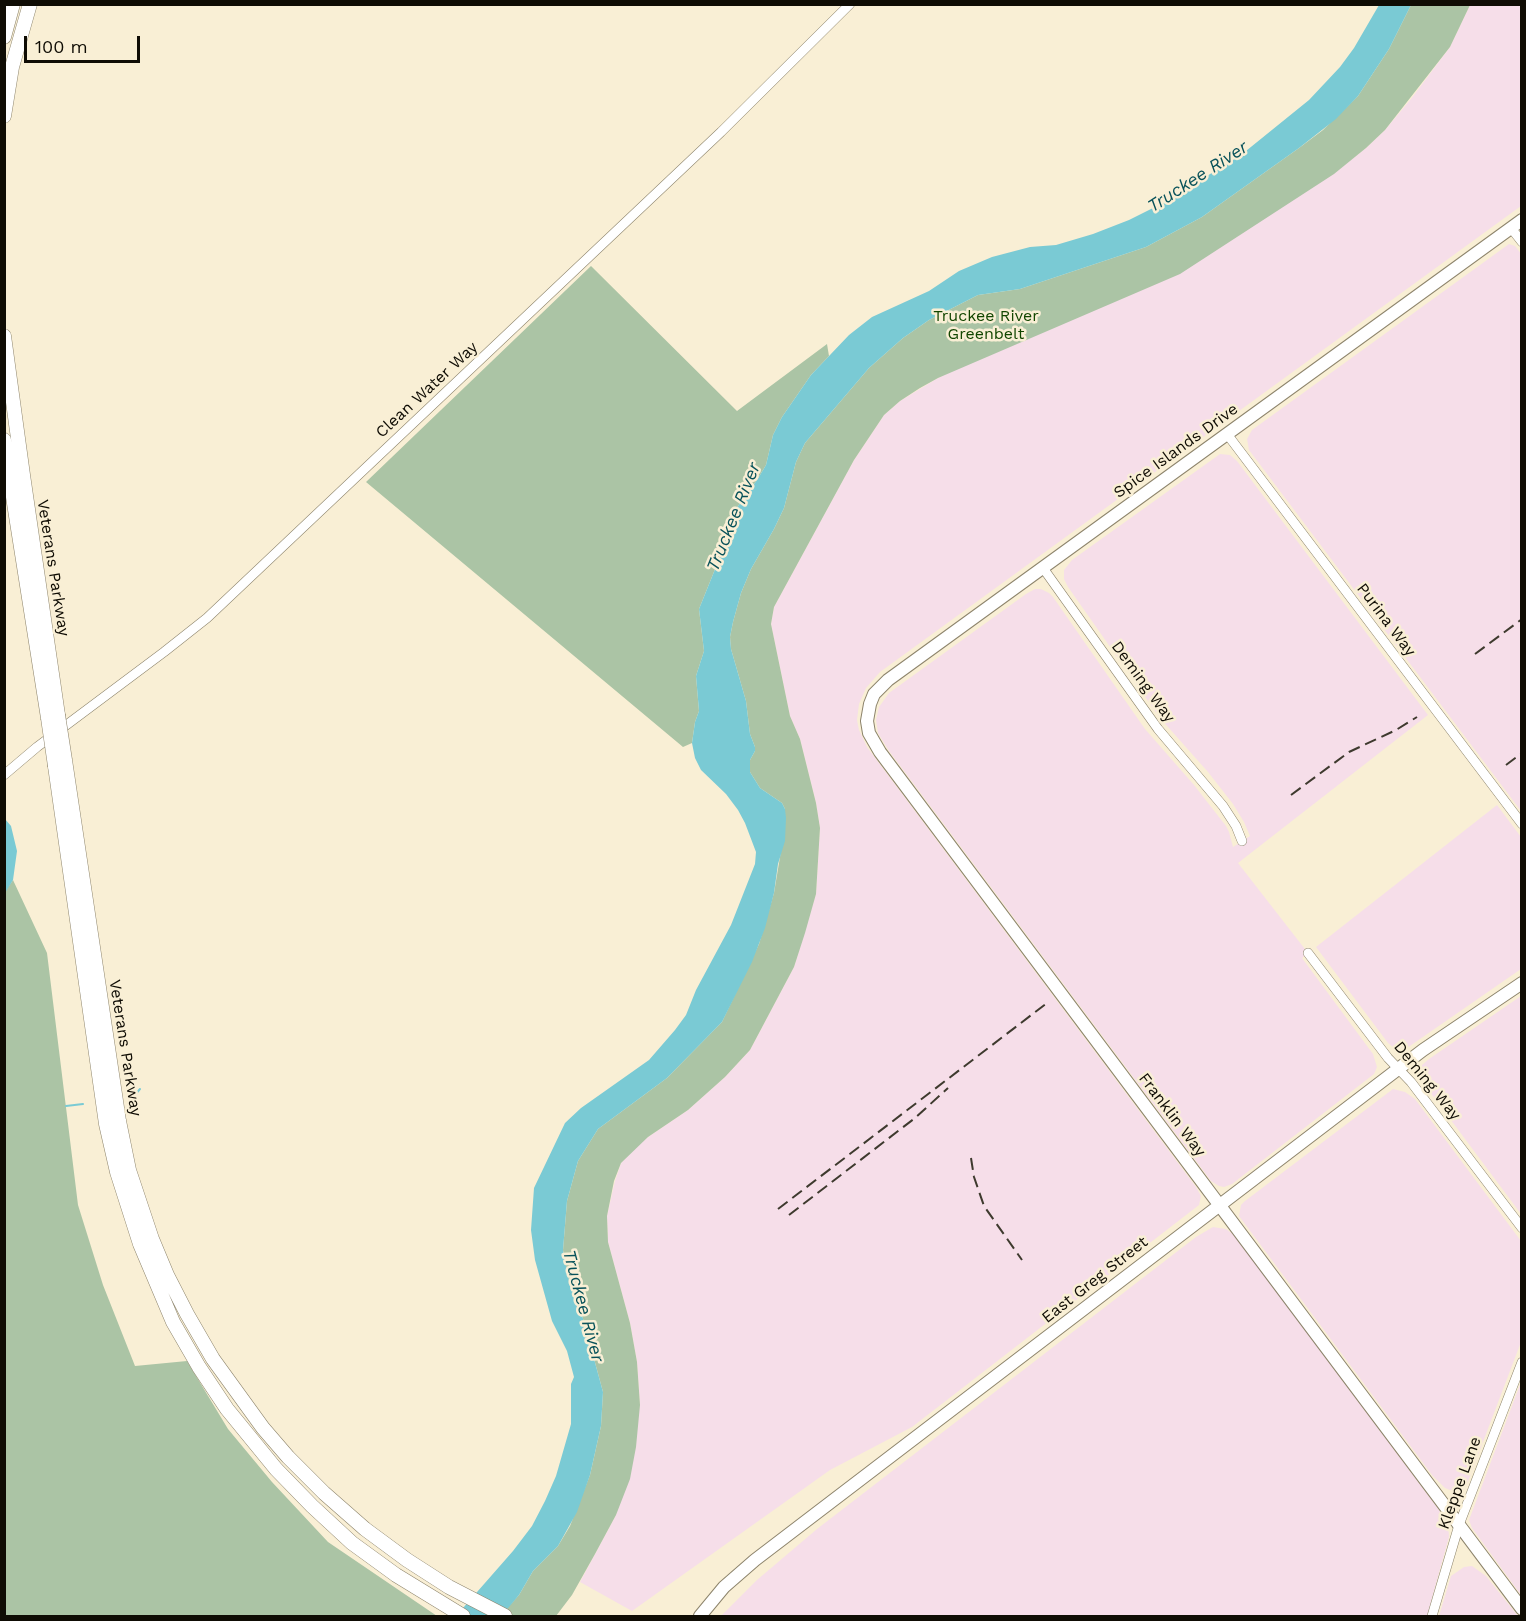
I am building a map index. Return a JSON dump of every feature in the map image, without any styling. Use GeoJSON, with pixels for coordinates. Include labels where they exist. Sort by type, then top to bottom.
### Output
{"type":"FeatureCollection","features":[{"type":"Feature","properties":{"kind":"main road"},"geometry":{"type":"LineString","coordinates":[[4,37],[13,4]]}},
{"type":"Feature","properties":{"kind":"main road"},"geometry":{"type":"LineString","coordinates":[[4,116],[12,67],[30,4]]}},
{"type":"Feature","properties":{"kind":"main road","name":"Veterans Parkway"},"geometry":{"type":"LineString","coordinates":[[4,336],[53,716],[118,1121],[129,1170],[152,1239],[167,1275],[213,1359],[262,1428],[288,1457],[365,1529],[407,1560],[449,1587],[505,1617]]}},
{"type":"Feature","properties":{"kind":"main road","name":"Veterans Parkway"},"geometry":{"type":"LineString","coordinates":[[4,440],[53,716]]}},
{"type":"Feature","properties":{"kind":"main road","name":"Veterans Parkway"},"geometry":{"type":"LineString","coordinates":[[60,763],[106,1124],[117,1172],[140,1244],[173,1322],[227,1409],[276,1469],[312,1506],[352,1543],[396,1575],[464,1617]]}},
{"type":"Feature","properties":{"kind":"street","name":"Clean Water Way"},"geometry":{"type":"LineString","coordinates":[[4,775],[37,747],[207,618],[648,201],[850,4]]}},
{"type":"Feature","properties":{"kind":"street"},"geometry":{"type":"LineString","coordinates":[[1516,224],[1521,242]]}},
{"type":"Feature","properties":{"kind":"street","name":"Spice Islands Drive"},"geometry":{"type":"LineString","coordinates":[[867,721],[870,704],[881,686],[1516,224]]}},
{"type":"Feature","properties":{"kind":"street","name":"Purina Way"},"geometry":{"type":"LineString","coordinates":[[1227,434],[1521,824]]}},
{"type":"Feature","properties":{"kind":"street","name":"Deming Way"},"geometry":{"type":"LineString","coordinates":[[1042,568],[1153,723],[1223,806],[1236,826],[1242,841]]}},
{"type":"Feature","properties":{"kind":"street","name":"Franklin Way"},"geometry":{"type":"LineString","coordinates":[[867,721],[869,733],[880,752],[1521,1609]]}},
{"type":"Feature","properties":{"kind":"street","name":"Deming Way"},"geometry":{"type":"LineString","coordinates":[[1308,953],[1388,1058],[1411,1082],[1521,1228]]}},
{"type":"Feature","properties":{"kind":"street","name":"East Greg Street"},"geometry":{"type":"LineString","coordinates":[[700,1617],[724,1587],[754,1560],[1399,1068],[1521,982]]}},
{"type":"Feature","properties":{"kind":"street","name":"Kleppe Lane"},"geometry":{"type":"LineString","coordinates":[[1432,1617],[1459,1525],[1521,1362]]}},
{"type":"Feature","properties":{"kind":"shaded area"},"geometry":{"type":"Polygon","coordinates":[[[1470,5],[1521,5],[1521,206],[880,672],[866,688],[859,704],[857,720],[867,747],[1196,1187],[1201,1196],[1199,1205],[912,1427],[830,1470],[632,1611],[580,1582],[616,1515],[640,1405],[637,1362],[630,1323],[608,1242],[607,1216],[615,1181],[621,1163],[634,1149],[688,1110],[725,1077],[750,1050],[794,967],[816,894],[820,828],[800,739],[790,716],[771,624],[774,607],[854,460],[884,415],[900,401],[938,378],[1333,174],[1385,130],[1411,99],[1450,47],[1470,5]]]}},
{"type":"Feature","properties":{"kind":"shaded area"},"geometry":{"type":"Polygon","coordinates":[[[1509,244],[1515,246],[1522,255],[1521,811],[1249,450],[1247,439],[1252,430],[1509,244]]]}},
{"type":"Feature","properties":{"kind":"shaded area"},"geometry":{"type":"Polygon","coordinates":[[[1220,454],[1230,455],[1237,461],[1428,715],[1238,863],[1308,953],[1302,958],[1373,1054],[1377,1067],[1374,1074],[1232,1184],[1224,1187],[1211,1181],[889,751],[878,733],[876,720],[879,707],[889,693],[1026,594],[1035,589],[1041,589],[1053,597],[1145,729],[1226,826],[1233,847],[1250,836],[1233,804],[1160,718],[1064,579],[1064,570],[1072,560],[1220,454]]]}},
{"type":"Feature","properties":{"kind":"shaded area"},"geometry":{"type":"Polygon","coordinates":[[[1497,805],[1521,837],[1521,969],[1407,1048],[1394,1048],[1316,947],[1497,805]]]}},
{"type":"Feature","properties":{"kind":"shaded area"},"geometry":{"type":"Polygon","coordinates":[[[1521,996],[1521,1214],[1421,1080],[1419,1072],[1422,1065],[1429,1059],[1521,996]]]}},
{"type":"Feature","properties":{"kind":"shaded area"},"geometry":{"type":"Polygon","coordinates":[[[1393,1089],[1405,1092],[1415,1099],[1521,1241],[1521,1342],[1467,1484],[1463,1489],[1455,1492],[1445,1488],[1432,1475],[1239,1216],[1241,1205],[1245,1201],[1393,1089]]]}},
{"type":"Feature","properties":{"kind":"shaded area"},"geometry":{"type":"Polygon","coordinates":[[[1213,1227],[1226,1229],[1234,1235],[1448,1522],[1449,1537],[1427,1616],[721,1616],[757,1580],[817,1529],[1196,1237],[1213,1227]]]}},
{"type":"Feature","properties":{"kind":"shaded area"},"geometry":{"type":"Polygon","coordinates":[[[1521,1382],[1522,1595],[1472,1528],[1469,1520],[1521,1382]]]}},
{"type":"Feature","properties":{"kind":"shaded area"},"geometry":{"type":"Polygon","coordinates":[[[1472,1566],[1486,1576],[1518,1616],[1439,1616],[1451,1576],[1464,1567],[1472,1566]]]}},
{"type":"Feature","properties":{"kind":"green space","name":"Truckee River Greenbelt"},"geometry":{"type":"Polygon","coordinates":[[[1411,5],[1470,5],[1450,47],[1385,130],[1366,148],[1334,174],[1180,274],[938,378],[920,388],[884,415],[854,460],[774,607],[771,624],[790,716],[800,739],[820,828],[816,894],[805,933],[794,967],[750,1050],[725,1077],[688,1110],[648,1137],[621,1163],[614,1181],[607,1216],[608,1242],[630,1323],[637,1362],[640,1405],[630,1479],[616,1515],[595,1554],[572,1595],[556,1616],[500,1616],[519,1595],[533,1571],[558,1546],[570,1526],[590,1475],[601,1426],[603,1392],[584,1322],[569,1281],[563,1250],[567,1201],[578,1161],[598,1129],[667,1078],[722,1022],[759,944],[774,893],[785,827],[785,809],[782,803],[760,788],[750,772],[750,760],[755,747],[750,734],[746,701],[731,649],[730,637],[741,593],[751,569],[784,508],[796,462],[805,443],[869,368],[903,338],[929,320],[978,295],[1020,289],[1146,247],[1202,217],[1299,148],[1323,130],[1358,96],[1389,49],[1411,5]]]}},
{"type":"Feature","properties":{"kind":"green space"},"geometry":{"type":"Polygon","coordinates":[[[591,266],[737,411],[827,344],[829,356],[811,375],[782,417],[773,435],[766,465],[733,513],[724,547],[699,609],[704,651],[696,676],[699,711],[692,743],[683,747],[366,482],[591,266]]]}},
{"type":"Feature","properties":{"kind":"green space"},"geometry":{"type":"Polygon","coordinates":[[[13,880],[47,953],[78,1205],[103,1285],[135,1366],[187,1361],[228,1429],[272,1482],[328,1542],[437,1616],[5,1616],[4,893],[13,880]]]}},
{"type":"Feature","properties":{"kind":"water","name":"Truckee River"},"geometry":{"type":"Polygon","coordinates":[[[1379,5],[1411,5],[1389,49],[1358,96],[1336,119],[1299,148],[1202,217],[1146,247],[1020,289],[978,295],[929,320],[903,338],[869,368],[805,443],[796,462],[784,508],[751,569],[741,593],[730,637],[731,649],[746,701],[750,734],[755,747],[750,760],[750,772],[760,788],[782,803],[785,809],[785,841],[765,928],[752,962],[722,1022],[667,1078],[598,1129],[578,1161],[567,1201],[563,1250],[569,1281],[584,1322],[603,1392],[601,1426],[590,1475],[577,1512],[558,1546],[533,1571],[509,1607],[500,1616],[456,1616],[532,1526],[556,1476],[571,1424],[571,1384],[574,1377],[567,1351],[552,1321],[535,1260],[531,1230],[534,1188],[565,1123],[581,1108],[649,1060],[686,1015],[696,990],[731,925],[755,864],[756,852],[738,810],[726,794],[701,770],[695,758],[692,743],[699,711],[696,676],[704,651],[699,609],[724,547],[733,513],[766,465],[773,435],[782,417],[811,375],[849,335],[872,317],[929,291],[959,271],[992,257],[1030,247],[1056,245],[1129,220],[1163,203],[1241,155],[1309,100],[1340,67],[1379,5]]]}},
{"type":"Feature","properties":{"kind":"water"},"geometry":{"type":"Polygon","coordinates":[[[5,819],[11,826],[17,851],[13,880],[5,893],[5,819]]]}},
{"type":"Feature","properties":{"kind":"waterway"},"geometry":{"type":"LineString","coordinates":[[133,1097],[140,1089]]}},
{"type":"Feature","properties":{"kind":"waterway"},"geometry":{"type":"LineString","coordinates":[[66,1106],[83,1104]]}},
{"type":"Feature","properties":{"kind":"railway"},"geometry":{"type":"LineString","coordinates":[[1475,654],[1522,619]]}},
{"type":"Feature","properties":{"kind":"railway"},"geometry":{"type":"LineString","coordinates":[[1291,795],[1349,752],[1396,730],[1417,717]]}},
{"type":"Feature","properties":{"kind":"railway"},"geometry":{"type":"LineString","coordinates":[[1506,765],[1522,753]]}},
{"type":"Feature","properties":{"kind":"railway"},"geometry":{"type":"LineString","coordinates":[[778,1209],[1047,1003]]}},
{"type":"Feature","properties":{"kind":"railway"},"geometry":{"type":"LineString","coordinates":[[789,1215],[915,1118],[948,1088]]}},
{"type":"Feature","properties":{"kind":"railway"},"geometry":{"type":"LineString","coordinates":[[971,1158],[974,1177],[984,1206],[1022,1260]]}}]}
